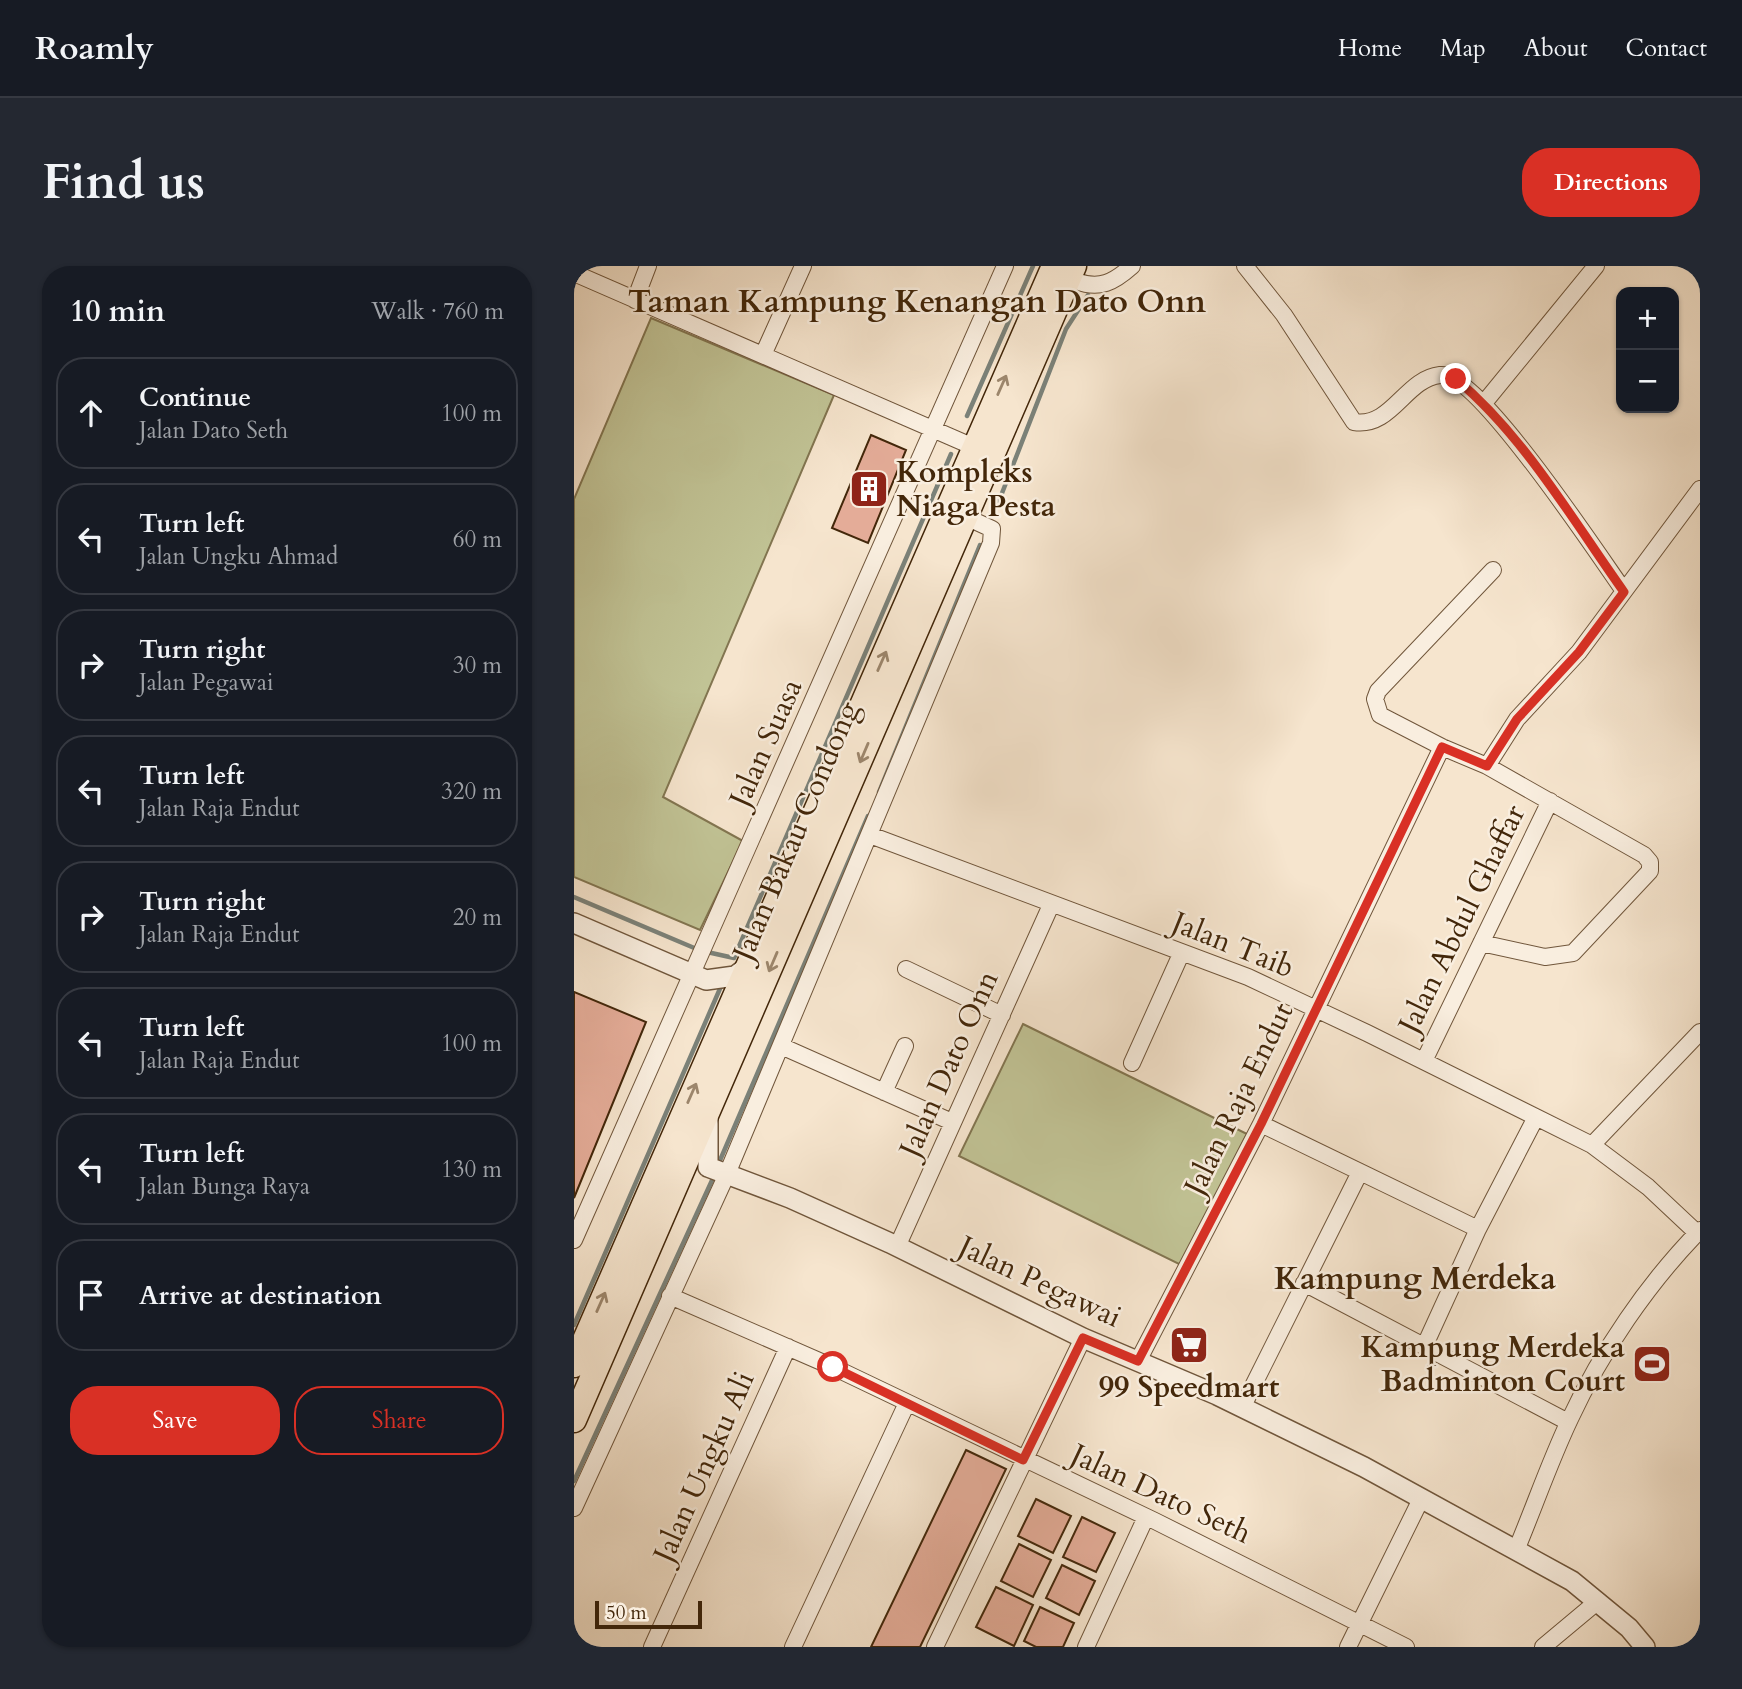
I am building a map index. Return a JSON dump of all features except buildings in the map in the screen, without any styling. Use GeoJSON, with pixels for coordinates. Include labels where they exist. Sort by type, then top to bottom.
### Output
{"type":"FeatureCollection","features":[{"type":"Feature","properties":{"kind":"main road","name":"Jalan Bakau Condong"},"geometry":{"type":"LineString","coordinates":[[574,1365],[741,972],[1069,271]]}},
{"type":"Feature","properties":{"kind":"main road","name":"Jalan Bakau Condong"},"geometry":{"type":"LineString","coordinates":[[574,1420],[966,517],[983,451]]}},
{"type":"Feature","properties":{"kind":"street"},"geometry":{"type":"LineString","coordinates":[[635,300],[648,266]]}},
{"type":"Feature","properties":{"kind":"street"},"geometry":{"type":"LineString","coordinates":[[763,355],[803,266]]}},
{"type":"Feature","properties":{"kind":"street","name":"Jalan Suasa"},"geometry":{"type":"LineString","coordinates":[[574,1240],[700,972],[713,932],[1005,266]]}},
{"type":"Feature","properties":{"kind":"street"},"geometry":{"type":"LineString","coordinates":[[1069,271],[1098,285],[1113,283],[1132,266]]}},
{"type":"Feature","properties":{"kind":"street"},"geometry":{"type":"LineString","coordinates":[[1245,266],[1284,315],[1354,422],[1376,421],[1424,380],[1441,374],[1456,379],[1484,403],[1537,470],[1624,592]]}},
{"type":"Feature","properties":{"kind":"street"},"geometry":{"type":"LineString","coordinates":[[1484,403],[1596,266]]}},
{"type":"Feature","properties":{"kind":"street"},"geometry":{"type":"LineString","coordinates":[[574,273],[983,451]]}},
{"type":"Feature","properties":{"kind":"street"},"geometry":{"type":"LineString","coordinates":[[1487,766],[1517,719],[1579,652],[1700,489]]}},
{"type":"Feature","properties":{"kind":"street"},"geometry":{"type":"LineString","coordinates":[[574,1508],[670,1296],[717,1171],[781,1045],[994,536],[992,528],[966,517]]}},
{"type":"Feature","properties":{"kind":"street"},"geometry":{"type":"LineString","coordinates":[[1481,943],[1545,957],[1573,953],[1650,871],[1650,862],[1644,855],[1487,766],[1442,747],[1380,715],[1375,699],[1378,691],[1493,570]]}},
{"type":"Feature","properties":{"kind":"street","name":"Jalan Raja Endut"},"geometry":{"type":"LineString","coordinates":[[1138,1361],[1261,1124],[1442,747]]}},
{"type":"Feature","properties":{"kind":"street","name":"Jalan Abdul Ghaffar"},"geometry":{"type":"LineString","coordinates":[[1424,1061],[1550,801]]}},
{"type":"Feature","properties":{"kind":"street","name":"Jalan Taib"},"geometry":{"type":"LineString","coordinates":[[870,835],[1248,977],[1424,1061],[1592,1145],[1648,1187],[1699,1231]]}},
{"type":"Feature","properties":{"kind":"street","name":"Jalan Dato Onn"},"geometry":{"type":"LineString","coordinates":[[897,1247],[1051,905]]}},
{"type":"Feature","properties":{"kind":"street"},"geometry":{"type":"LineString","coordinates":[[574,923],[700,972],[741,972]]}},
{"type":"Feature","properties":{"kind":"street"},"geometry":{"type":"LineString","coordinates":[[1132,1063],[1181,954]]}},
{"type":"Feature","properties":{"kind":"street"},"geometry":{"type":"LineString","coordinates":[[906,969],[1002,1015]]}},
{"type":"Feature","properties":{"kind":"street"},"geometry":{"type":"LineString","coordinates":[[1592,1145],[1700,1032]]}},
{"type":"Feature","properties":{"kind":"street"},"geometry":{"type":"LineString","coordinates":[[781,1045],[952,1122]]}},
{"type":"Feature","properties":{"kind":"street"},"geometry":{"type":"LineString","coordinates":[[884,1092],[905,1046]]}},
{"type":"Feature","properties":{"kind":"street"},"geometry":{"type":"LineString","coordinates":[[708,1111],[717,1171]]}},
{"type":"Feature","properties":{"kind":"street"},"geometry":{"type":"LineString","coordinates":[[1425,1345],[1478,1228],[1536,1117]]}},
{"type":"Feature","properties":{"kind":"street"},"geometry":{"type":"LineString","coordinates":[[1261,1124],[1478,1228]]}},
{"type":"Feature","properties":{"kind":"street"},"geometry":{"type":"LineString","coordinates":[[674,1191],[717,1171]]}},
{"type":"Feature","properties":{"kind":"street","name":"Jalan Pegawai"},"geometry":{"type":"LineString","coordinates":[[717,1171],[790,1198],[1083,1338],[1242,1408],[1517,1548],[1573,1581],[1598,1601],[1645,1647]]}},
{"type":"Feature","properties":{"kind":"street"},"geometry":{"type":"LineString","coordinates":[[1242,1408],[1360,1172]]}},
{"type":"Feature","properties":{"kind":"street"},"geometry":{"type":"LineString","coordinates":[[1517,1548],[1568,1422],[1603,1359],[1644,1298],[1699,1231]]}},
{"type":"Feature","properties":{"kind":"street"},"geometry":{"type":"LineString","coordinates":[[1304,1283],[1568,1422]]}},
{"type":"Feature","properties":{"kind":"street","name":"Jalan Dato Seth"},"geometry":{"type":"LineString","coordinates":[[670,1296],[788,1347],[1146,1517],[1406,1647]]}},
{"type":"Feature","properties":{"kind":"street"},"geometry":{"type":"LineString","coordinates":[[935,1647],[1083,1338]]}},
{"type":"Feature","properties":{"kind":"street","name":"Jalan Ungku Ali"},"geometry":{"type":"LineString","coordinates":[[652,1647],[788,1347]]}},
{"type":"Feature","properties":{"kind":"street"},"geometry":{"type":"LineString","coordinates":[[793,1647],[907,1404]]}},
{"type":"Feature","properties":{"kind":"street"},"geometry":{"type":"LineString","coordinates":[[1348,1647],[1421,1499]]}},
{"type":"Feature","properties":{"kind":"street"},"geometry":{"type":"LineString","coordinates":[[1086,1647],[1146,1517]]}},
{"type":"Feature","properties":{"kind":"street"},"geometry":{"type":"LineString","coordinates":[[1543,1647],[1598,1601]]}},
{"type":"Feature","properties":{"kind":"green space"},"geometry":{"type":"Polygon","coordinates":[[[651,318],[834,395],[663,797],[743,841],[700,930],[574,877],[574,499],[651,318]]]}},
{"type":"Feature","properties":{"kind":"green space"},"geometry":{"type":"Polygon","coordinates":[[[1023,1024],[1247,1134],[1181,1265],[959,1156],[1023,1024]]]}},
{"type":"Feature","properties":{"kind":"waterway"},"geometry":{"type":"LineString","coordinates":[[967,416],[1033,266]]}},
{"type":"Feature","properties":{"kind":"waterway"},"geometry":{"type":"LineString","coordinates":[[997,506],[1066,329],[1088,295]]}},
{"type":"Feature","properties":{"kind":"waterway"},"geometry":{"type":"LineString","coordinates":[[707,952],[734,958],[951,454]]}},
{"type":"Feature","properties":{"kind":"waterway"},"geometry":{"type":"LineString","coordinates":[[879,792],[980,545]]}},
{"type":"Feature","properties":{"kind":"waterway"},"geometry":{"type":"LineString","coordinates":[[718,1165],[868,816]]}},
{"type":"Feature","properties":{"kind":"waterway"},"geometry":{"type":"LineString","coordinates":[[574,897],[699,950]]}},
{"type":"Feature","properties":{"kind":"waterway"},"geometry":{"type":"LineString","coordinates":[[574,1325],[722,984]]}},
{"type":"Feature","properties":{"kind":"waterway"},"geometry":{"type":"LineString","coordinates":[[574,1481],[714,1176]]}},
{"type":"Feature","properties":{"kind":"place","name":"Kompleks Niaga Pesta"},"geometry":{"type":"Point","coordinates":[869,489]}},
{"type":"Feature","properties":{"kind":"place","name":"99 Speedmart"},"geometry":{"type":"Point","coordinates":[1189,1345]}},
{"type":"Feature","properties":{"kind":"place","name":"Kampung Merdeka Badminton Court"},"geometry":{"type":"Point","coordinates":[1652,1364]}},
{"type":"Feature","properties":{"kind":"district","name":"Taman Kampung Kenangan Dato Onn"},"geometry":{"type":"Point","coordinates":[917,302]}},
{"type":"Feature","properties":{"kind":"district","name":"Kampung Merdeka"},"geometry":{"type":"Point","coordinates":[1415,1279]}},
{"type":"Feature","properties":{"kind":"route"},"geometry":{"type":"LineString","coordinates":[[833,1367],[1023,1460],[1083,1338],[1138,1361],[1261,1124],[1442,747],[1487,766],[1517,719],[1579,652],[1624,592],[1537,470],[1484,403],[1456,379]]}}]}
